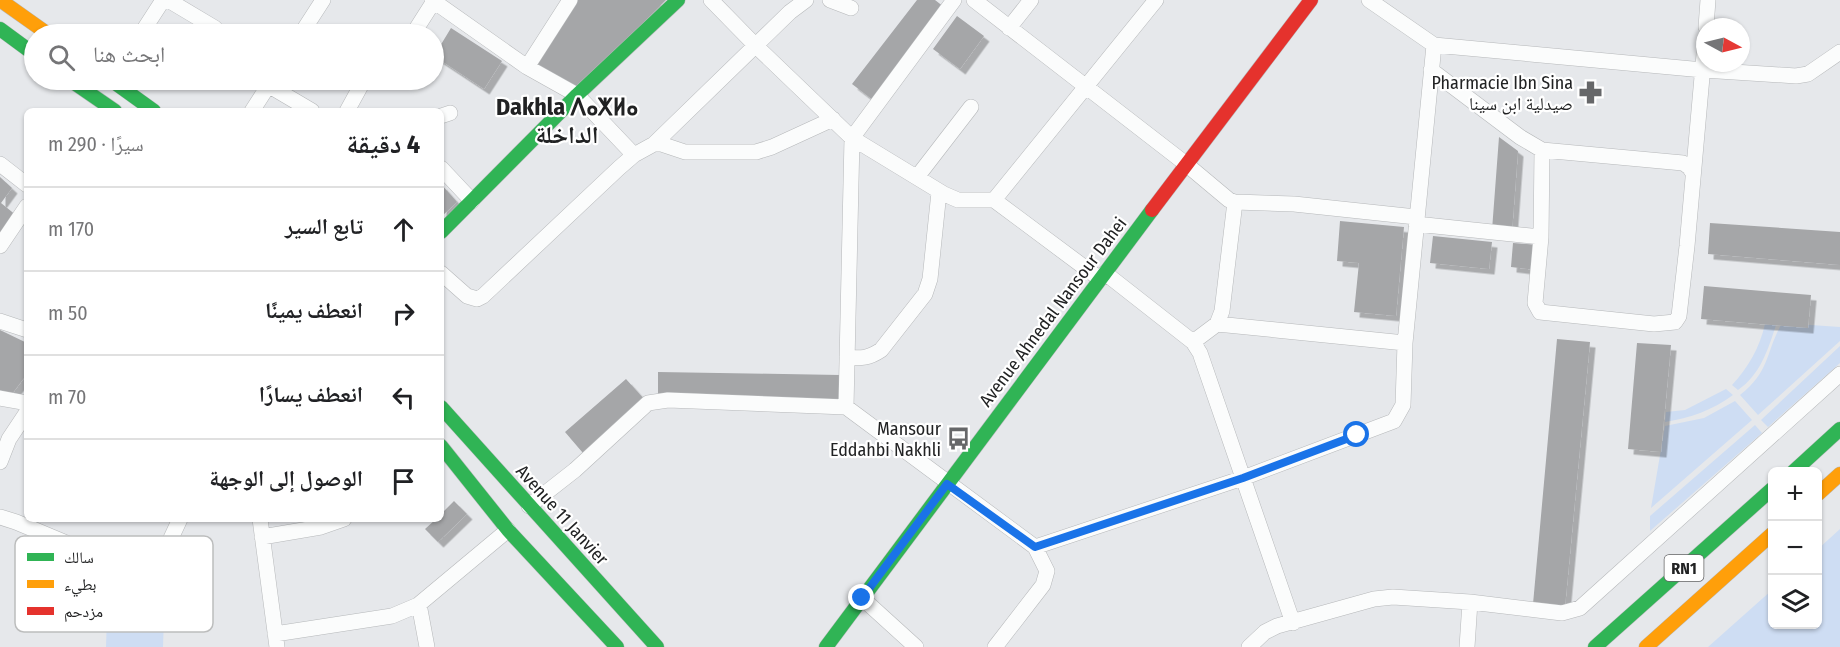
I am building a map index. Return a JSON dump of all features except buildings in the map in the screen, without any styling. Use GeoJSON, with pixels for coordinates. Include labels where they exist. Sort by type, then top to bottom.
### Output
{"type":"FeatureCollection","features":[{"type":"Feature","properties":{"kind":"main road"},"geometry":{"type":"LineString","coordinates":[[0,0],[34,24]]}},
{"type":"Feature","properties":{"kind":"main road"},"geometry":{"type":"LineString","coordinates":[[444,229],[578,95],[678,0]]}},
{"type":"Feature","properties":{"kind":"main road","name":"Avenue Ahnedal Nansour Dahei"},"geometry":{"type":"LineString","coordinates":[[826,647],[1311,0]]}},
{"type":"Feature","properties":{"kind":"main road"},"geometry":{"type":"LineString","coordinates":[[0,29],[24,47]]}},
{"type":"Feature","properties":{"kind":"main road"},"geometry":{"type":"LineString","coordinates":[[82,90],[105,108]]}},
{"type":"Feature","properties":{"kind":"main road"},"geometry":{"type":"LineString","coordinates":[[126,90],[150,108]]}},
{"type":"Feature","properties":{"kind":"main road","name":"Avenue 11 Janvier"},"geometry":{"type":"LineString","coordinates":[[444,411],[657,647]]}},
{"type":"Feature","properties":{"kind":"main road"},"geometry":{"type":"LineString","coordinates":[[1797,467],[1840,429]]}},
{"type":"Feature","properties":{"kind":"main road"},"geometry":{"type":"LineString","coordinates":[[444,450],[508,530],[617,647]]}},
{"type":"Feature","properties":{"kind":"main road"},"geometry":{"type":"LineString","coordinates":[[1822,490],[1840,474]]}},
{"type":"Feature","properties":{"kind":"main road","name":"RN1"},"geometry":{"type":"LineString","coordinates":[[1595,647],[1768,493]]}},
{"type":"Feature","properties":{"kind":"main road","name":"RN1"},"geometry":{"type":"LineString","coordinates":[[1646,647],[1768,538]]}},
{"type":"Feature","properties":{"kind":"street"},"geometry":{"type":"LineString","coordinates":[[147,24],[163,0]]}},
{"type":"Feature","properties":{"kind":"street"},"geometry":{"type":"LineString","coordinates":[[168,0],[208,24]]}},
{"type":"Feature","properties":{"kind":"street"},"geometry":{"type":"LineString","coordinates":[[307,24],[323,0]]}},
{"type":"Feature","properties":{"kind":"street"},"geometry":{"type":"LineString","coordinates":[[527,67],[570,0]]}},
{"type":"Feature","properties":{"kind":"street"},"geometry":{"type":"LineString","coordinates":[[711,0],[852,138],[939,192],[958,200],[994,200],[1193,342],[1200,353],[1293,623]]}},
{"type":"Feature","properties":{"kind":"street"},"geometry":{"type":"LineString","coordinates":[[444,276],[467,296],[480,299],[634,154],[654,144],[757,47],[790,12],[806,0]]}},
{"type":"Feature","properties":{"kind":"street"},"geometry":{"type":"LineString","coordinates":[[830,0],[851,8]]}},
{"type":"Feature","properties":{"kind":"street"},"geometry":{"type":"LineString","coordinates":[[846,407],[852,138],[954,0]]}},
{"type":"Feature","properties":{"kind":"street"},"geometry":{"type":"LineString","coordinates":[[974,0],[1186,164],[1224,197],[1235,202],[1294,204],[1541,237]]}},
{"type":"Feature","properties":{"kind":"street"},"geometry":{"type":"LineString","coordinates":[[1009,28],[1031,0]]}},
{"type":"Feature","properties":{"kind":"street"},"geometry":{"type":"LineString","coordinates":[[994,200],[1156,0]]}},
{"type":"Feature","properties":{"kind":"street"},"geometry":{"type":"LineString","coordinates":[[1369,0],[1434,45],[1696,69]]}},
{"type":"Feature","properties":{"kind":"street"},"geometry":{"type":"LineString","coordinates":[[1707,18],[1708,0]]}},
{"type":"Feature","properties":{"kind":"street"},"geometry":{"type":"LineString","coordinates":[[419,24],[433,1],[527,67],[578,95],[634,154]]}},
{"type":"Feature","properties":{"kind":"street"},"geometry":{"type":"LineString","coordinates":[[1035,547],[1243,478],[1394,422],[1403,405],[1405,344],[1434,45]]}},
{"type":"Feature","properties":{"kind":"street"},"geometry":{"type":"LineString","coordinates":[[1734,72],[1796,76],[1808,74],[1840,52]]}},
{"type":"Feature","properties":{"kind":"street"},"geometry":{"type":"LineString","coordinates":[[1431,70],[1520,137],[1542,150],[1683,164],[1693,173]]}},
{"type":"Feature","properties":{"kind":"street"},"geometry":{"type":"LineString","coordinates":[[1542,150],[1541,237],[1535,303],[1540,312],[1654,324],[1675,322],[1679,316],[1688,246],[1703,72]]}},
{"type":"Feature","properties":{"kind":"street"},"geometry":{"type":"LineString","coordinates":[[254,108],[265,90]]}},
{"type":"Feature","properties":{"kind":"street"},"geometry":{"type":"LineString","coordinates":[[282,90],[308,108]]}},
{"type":"Feature","properties":{"kind":"street"},"geometry":{"type":"LineString","coordinates":[[349,108],[359,90]]}},
{"type":"Feature","properties":{"kind":"street"},"geometry":{"type":"LineString","coordinates":[[917,177],[970,107]]}},
{"type":"Feature","properties":{"kind":"street"},"geometry":{"type":"LineString","coordinates":[[654,144],[685,152],[756,152],[781,144],[833,119]]}},
{"type":"Feature","properties":{"kind":"street"},"geometry":{"type":"LineString","coordinates":[[0,164],[24,183]]}},
{"type":"Feature","properties":{"kind":"street"},"geometry":{"type":"LineString","coordinates":[[444,171],[472,201]]}},
{"type":"Feature","properties":{"kind":"street"},"geometry":{"type":"LineString","coordinates":[[847,357],[861,359],[881,350],[925,294],[930,279],[939,192]]}},
{"type":"Feature","properties":{"kind":"street"},"geometry":{"type":"LineString","coordinates":[[1193,342],[1217,324],[1225,299],[1235,202]]}},
{"type":"Feature","properties":{"kind":"street"},"geometry":{"type":"LineString","coordinates":[[0,246],[24,210]]}},
{"type":"Feature","properties":{"kind":"street"},"geometry":{"type":"LineString","coordinates":[[0,321],[24,329]]}},
{"type":"Feature","properties":{"kind":"street"},"geometry":{"type":"LineString","coordinates":[[1217,324],[1405,344]]}},
{"type":"Feature","properties":{"kind":"street"},"geometry":{"type":"LineString","coordinates":[[1249,647],[1265,632],[1277,626],[1374,599],[1393,597],[1470,602],[1562,613],[1580,609],[1840,374]]}},
{"type":"Feature","properties":{"kind":"street"},"geometry":{"type":"LineString","coordinates":[[0,398],[24,403]]}},
{"type":"Feature","properties":{"kind":"street"},"geometry":{"type":"LineString","coordinates":[[530,506],[574,470],[648,403],[668,400],[846,407],[1035,547],[1047,571],[1043,585],[995,647]]}},
{"type":"Feature","properties":{"kind":"street"},"geometry":{"type":"LineString","coordinates":[[0,462],[9,439],[24,416]]}},
{"type":"Feature","properties":{"kind":"street"},"geometry":{"type":"LineString","coordinates":[[0,518],[21,520]]}},
{"type":"Feature","properties":{"kind":"street"},"geometry":{"type":"LineString","coordinates":[[25,522],[57,536]]}},
{"type":"Feature","properties":{"kind":"street"},"geometry":{"type":"LineString","coordinates":[[172,536],[179,522]]}},
{"type":"Feature","properties":{"kind":"street"},"geometry":{"type":"LineString","coordinates":[[260,522],[276,641],[392,616],[419,604],[508,530]]}},
{"type":"Feature","properties":{"kind":"street"},"geometry":{"type":"LineString","coordinates":[[262,537],[321,527],[335,522]]}},
{"type":"Feature","properties":{"kind":"street"},"geometry":{"type":"LineString","coordinates":[[862,598],[916,647]]}},
{"type":"Feature","properties":{"kind":"street"},"geometry":{"type":"LineString","coordinates":[[1467,647],[1470,602]]}},
{"type":"Feature","properties":{"kind":"street"},"geometry":{"type":"LineString","coordinates":[[419,604],[427,647]]}},
{"type":"Feature","properties":{"kind":"shaded area"},"geometry":{"type":"Polygon","coordinates":[[[1782,323],[1840,327],[1840,341],[1758,415],[1740,395],[1750,386],[1762,369],[1782,323]]]}},
{"type":"Feature","properties":{"kind":"shaded area"},"geometry":{"type":"Polygon","coordinates":[[[1765,324],[1776,325],[1766,353],[1752,377],[1738,390],[1732,385],[1753,357],[1765,324]]]}},
{"type":"Feature","properties":{"kind":"shaded area"},"geometry":{"type":"Polygon","coordinates":[[[1840,346],[1840,363],[1768,427],[1761,420],[1840,346]]]}},
{"type":"Feature","properties":{"kind":"shaded area"},"geometry":{"type":"Polygon","coordinates":[[[1726,389],[1733,395],[1717,405],[1692,416],[1665,422],[1666,412],[1685,410],[1726,389]]]}},
{"type":"Feature","properties":{"kind":"shaded area"},"geometry":{"type":"Polygon","coordinates":[[[1735,401],[1752,420],[1651,508],[1665,426],[1704,418],[1735,401]]]}},
{"type":"Feature","properties":{"kind":"shaded area"},"geometry":{"type":"Polygon","coordinates":[[[1755,425],[1762,433],[1650,531],[1650,516],[1755,425]]]}},
{"type":"Feature","properties":{"kind":"shaded area"},"geometry":{"type":"Polygon","coordinates":[[[1840,529],[1840,647],[1708,647],[1768,594],[1768,629],[1822,629],[1822,545],[1840,529]]]}},
{"type":"Feature","properties":{"kind":"shaded area"},"geometry":{"type":"Polygon","coordinates":[[[106,632],[164,632],[163,647],[106,647],[106,632]]]}},
{"type":"Feature","properties":{"kind":"traffic: fast"},"geometry":{"type":"LineString","coordinates":[[444,229],[577,95],[678,0]]}},
{"type":"Feature","properties":{"kind":"traffic: fast"},"geometry":{"type":"LineString","coordinates":[[0,29],[24,47]]}},
{"type":"Feature","properties":{"kind":"traffic: fast"},"geometry":{"type":"LineString","coordinates":[[85,90],[111,108]]}},
{"type":"Feature","properties":{"kind":"traffic: fast"},"geometry":{"type":"LineString","coordinates":[[125,90],[150,108]]}},
{"type":"Feature","properties":{"kind":"traffic: fast"},"geometry":{"type":"LineString","coordinates":[[826,647],[1152,210]]}},
{"type":"Feature","properties":{"kind":"traffic: fast"},"geometry":{"type":"LineString","coordinates":[[444,410],[657,647]]}},
{"type":"Feature","properties":{"kind":"traffic: fast"},"geometry":{"type":"LineString","coordinates":[[1798,467],[1840,429]]}},
{"type":"Feature","properties":{"kind":"traffic: fast"},"geometry":{"type":"LineString","coordinates":[[444,450],[508,530],[617,647]]}},
{"type":"Feature","properties":{"kind":"traffic: fast"},"geometry":{"type":"LineString","coordinates":[[1595,647],[1768,493]]}},
{"type":"Feature","properties":{"kind":"traffic: slow"},"geometry":{"type":"LineString","coordinates":[[0,0],[34,24]]}},
{"type":"Feature","properties":{"kind":"traffic: slow"},"geometry":{"type":"LineString","coordinates":[[1822,490],[1840,474]]}},
{"type":"Feature","properties":{"kind":"traffic: slow"},"geometry":{"type":"LineString","coordinates":[[1646,647],[1768,538]]}},
{"type":"Feature","properties":{"kind":"traffic: jam"},"geometry":{"type":"LineString","coordinates":[[1152,210],[1311,0]]}},
{"type":"Feature","properties":{"kind":"place","name":"Pharmacie Ibn Sina صيدلية ابن سينا"},"geometry":{"type":"Point","coordinates":[1591,93]}},
{"type":"Feature","properties":{"kind":"place","name":"Mansour Eddahbi Nakhli"},"geometry":{"type":"Point","coordinates":[959,439]}},
{"type":"Feature","properties":{"kind":"district","name":"Dakhla ⴷⴰⵅⵍⴰ الداخلة"},"geometry":{"type":"Point","coordinates":[567,121]}},
{"type":"Feature","properties":{"kind":"route"},"geometry":{"type":"LineString","coordinates":[[862,598],[947,484],[1035,547],[1243,478],[1357,435]]}}]}
